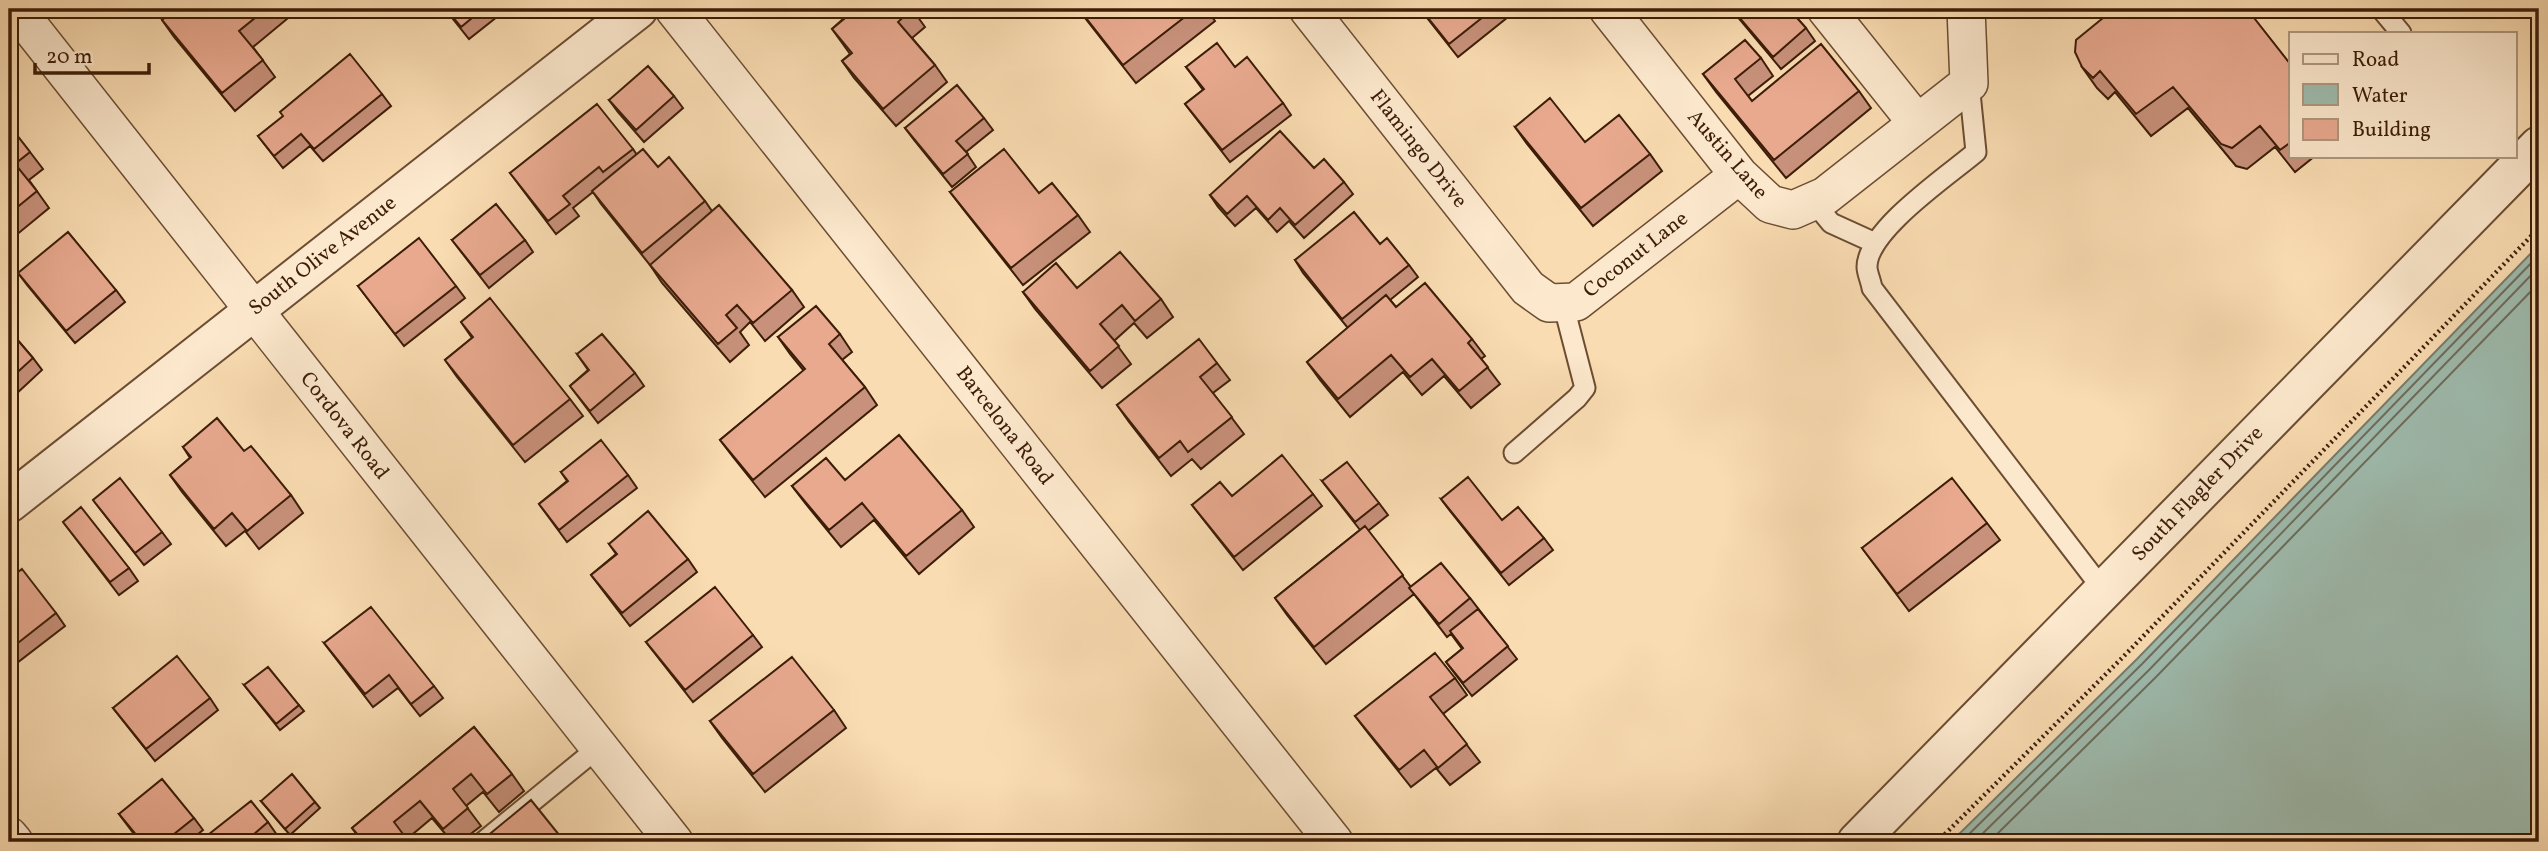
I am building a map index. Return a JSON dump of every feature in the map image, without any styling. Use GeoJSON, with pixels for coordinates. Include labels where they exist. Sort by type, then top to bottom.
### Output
{"type":"FeatureCollection","features":[{"type":"Feature","properties":{"kind":"street","name":"Cordova Road"},"geometry":{"type":"LineString","coordinates":[[16,9],[674,842]]}},
{"type":"Feature","properties":{"kind":"street","name":"South Olive Avenue"},"geometry":{"type":"LineString","coordinates":[[9,503],[638,9]]}},
{"type":"Feature","properties":{"kind":"street","name":"Barcelona Road"},"geometry":{"type":"LineString","coordinates":[[674,9],[1334,842]]}},
{"type":"Feature","properties":{"kind":"street","name":"Flamingo Drive"},"geometry":{"type":"LineString","coordinates":[[1308,9],[1528,288]]}},
{"type":"Feature","properties":{"kind":"street","name":"Austin Lane"},"geometry":{"type":"LineString","coordinates":[[1608,9],[1739,175],[1770,204],[1793,210],[1825,196],[1917,123]]}},
{"type":"Feature","properties":{"kind":"street"},"geometry":{"type":"LineString","coordinates":[[1826,9],[1917,123],[1969,83],[1966,9]]}},
{"type":"Feature","properties":{"kind":"street","name":"South Flagler Drive"},"geometry":{"type":"LineString","coordinates":[[1857,842],[2104,591],[2506,164],[2539,146]]}},
{"type":"Feature","properties":{"kind":"street","name":"Coconut Lane"},"geometry":{"type":"LineString","coordinates":[[1528,288],[1549,303],[1576,302],[1739,175]]}},
{"type":"Feature","properties":{"kind":"street"},"geometry":{"type":"LineString","coordinates":[[9,836],[14,842]]}},
{"type":"Feature","properties":{"kind":"lane"},"geometry":{"type":"LineString","coordinates":[[2381,9],[2400,32]]}},
{"type":"Feature","properties":{"kind":"lane"},"geometry":{"type":"LineString","coordinates":[[1969,83],[1976,152],[1887,226],[1875,243],[1867,265],[1872,288],[2104,591]]}},
{"type":"Feature","properties":{"kind":"lane"},"geometry":{"type":"LineString","coordinates":[[1813,201],[1831,223],[1875,243]]}},
{"type":"Feature","properties":{"kind":"lane"},"geometry":{"type":"LineString","coordinates":[[1514,453],[1577,398],[1585,387],[1563,303]]}},
{"type":"Feature","properties":{"kind":"lane"},"geometry":{"type":"LineString","coordinates":[[483,842],[599,747]]}},
{"type":"Feature","properties":{"kind":"path"},"geometry":{"type":"LineString","coordinates":[[1937,842],[2123,657],[2539,228]]}},
{"type":"Feature","properties":{"kind":"water"},"geometry":{"type":"Polygon","coordinates":[[[2539,245],[2539,842],[1951,842],[2137,659],[2539,245]]]}},
{"type":"Feature","properties":{"kind":"building"},"geometry":{"type":"Polygon","coordinates":[[[176,9],[266,9],[239,31],[263,60],[222,93],[162,20],[176,9]]]}},
{"type":"Feature","properties":{"kind":"building"},"geometry":{"type":"Polygon","coordinates":[[[446,9],[483,9],[461,27],[446,9]]]}},
{"type":"Feature","properties":{"kind":"building"},"geometry":{"type":"Polygon","coordinates":[[[856,9],[912,9],[898,22],[935,65],[883,109],[842,61],[852,53],[832,29],[856,9]]]}},
{"type":"Feature","properties":{"kind":"building"},"geometry":{"type":"Polygon","coordinates":[[[1079,9],[1195,9],[1123,65],[1079,9]]]}},
{"type":"Feature","properties":{"kind":"building"},"geometry":{"type":"Polygon","coordinates":[[[1421,9],[1493,9],[1449,44],[1421,9]]]}},
{"type":"Feature","properties":{"kind":"building"},"geometry":{"type":"Polygon","coordinates":[[[1732,9],[1789,9],[1806,28],[1773,57],[1732,9]]]}},
{"type":"Feature","properties":{"kind":"building"},"geometry":{"type":"Polygon","coordinates":[[[2114,9],[2247,9],[2289,62],[2289,143],[2280,150],[2260,126],[2232,148],[2221,144],[2173,87],[2136,114],[2100,71],[2093,78],[2082,67],[2075,52],[2076,40],[2114,9]]]}},
{"type":"Feature","properties":{"kind":"building"},"geometry":{"type":"Polygon","coordinates":[[[1745,40],[1761,58],[1735,79],[1752,101],[1821,44],[1859,91],[1774,160],[1703,74],[1745,40]]]}},
{"type":"Feature","properties":{"kind":"building"},"geometry":{"type":"Polygon","coordinates":[[[1217,43],[1235,67],[1247,57],[1283,103],[1222,150],[1185,104],[1204,89],[1186,67],[1217,43]]]}},
{"type":"Feature","properties":{"kind":"building"},"geometry":{"type":"Polygon","coordinates":[[[350,54],[382,94],[314,149],[301,134],[274,156],[258,136],[283,116],[280,112],[350,54]]]}},
{"type":"Feature","properties":{"kind":"building"},"geometry":{"type":"Polygon","coordinates":[[[648,66],[674,96],[636,130],[609,100],[648,66]]]}},
{"type":"Feature","properties":{"kind":"building"},"geometry":{"type":"Polygon","coordinates":[[[957,85],[984,118],[956,141],[968,154],[943,174],[905,128],[957,85]]]}},
{"type":"Feature","properties":{"kind":"building"},"geometry":{"type":"Polygon","coordinates":[[[1550,98],[1585,142],[1619,115],[1650,154],[1581,208],[1515,127],[1550,98]]]}},
{"type":"Feature","properties":{"kind":"building"},"geometry":{"type":"Polygon","coordinates":[[[597,104],[633,149],[603,172],[599,167],[563,196],[570,204],[548,221],[510,173],[597,104]]]}},
{"type":"Feature","properties":{"kind":"building"},"geometry":{"type":"Polygon","coordinates":[[[9,125],[30,152],[15,164],[37,191],[9,214],[9,125]]]}},
{"type":"Feature","properties":{"kind":"building"},"geometry":{"type":"Polygon","coordinates":[[[1280,131],[1314,168],[1324,159],[1344,182],[1295,225],[1280,208],[1268,220],[1247,196],[1227,214],[1210,195],[1280,131]]]}},
{"type":"Feature","properties":{"kind":"building"},"geometry":{"type":"Polygon","coordinates":[[[643,149],[658,167],[669,157],[705,201],[642,253],[592,191],[643,149]]]}},
{"type":"Feature","properties":{"kind":"building"},"geometry":{"type":"Polygon","coordinates":[[[1004,149],[1039,193],[1052,183],[1078,215],[1011,268],[950,192],[1004,149]]]}},
{"type":"Feature","properties":{"kind":"building"},"geometry":{"type":"Polygon","coordinates":[[[496,204],[525,240],[480,275],[452,240],[496,204]]]}},
{"type":"Feature","properties":{"kind":"building"},"geometry":{"type":"Polygon","coordinates":[[[719,205],[792,290],[753,323],[737,305],[726,315],[737,328],[718,344],[650,265],[719,205]]]}},
{"type":"Feature","properties":{"kind":"building"},"geometry":{"type":"Polygon","coordinates":[[[1354,212],[1380,244],[1387,238],[1409,265],[1342,319],[1295,260],[1354,212]]]}},
{"type":"Feature","properties":{"kind":"building"},"geometry":{"type":"Polygon","coordinates":[[[68,232],[116,290],[66,331],[18,273],[68,232]]]}},
{"type":"Feature","properties":{"kind":"building"},"geometry":{"type":"Polygon","coordinates":[[[419,238],[456,286],[395,334],[358,286],[419,238]]]}},
{"type":"Feature","properties":{"kind":"building"},"geometry":{"type":"Polygon","coordinates":[[[1120,252],[1161,299],[1135,321],[1122,305],[1100,324],[1119,346],[1090,371],[1023,292],[1056,263],[1077,288],[1120,252]]]}},
{"type":"Feature","properties":{"kind":"building"},"geometry":{"type":"Polygon","coordinates":[[[1425,283],[1472,339],[1468,343],[1488,367],[1459,391],[1432,359],[1410,377],[1391,355],[1338,399],[1307,362],[1386,295],[1396,307],[1425,283]]]}},
{"type":"Feature","properties":{"kind":"building"},"geometry":{"type":"Polygon","coordinates":[[[490,298],[570,399],[513,445],[445,360],[473,337],[461,322],[490,298]]]}},
{"type":"Feature","properties":{"kind":"building"},"geometry":{"type":"Polygon","coordinates":[[[816,306],[840,334],[829,344],[865,387],[753,480],[720,440],[805,369],[778,337],[816,306]]]}},
{"type":"Feature","properties":{"kind":"building"},"geometry":{"type":"Polygon","coordinates":[[[9,330],[33,358],[9,380],[9,330]]]}},
{"type":"Feature","properties":{"kind":"building"},"geometry":{"type":"Polygon","coordinates":[[[602,334],[635,373],[590,411],[570,386],[589,370],[577,354],[602,334]]]}},
{"type":"Feature","properties":{"kind":"building"},"geometry":{"type":"Polygon","coordinates":[[[1199,339],[1217,363],[1200,377],[1232,417],[1188,452],[1180,441],[1159,458],[1117,405],[1199,339]]]}},
{"type":"Feature","properties":{"kind":"building"},"geometry":{"type":"Polygon","coordinates":[[[217,418],[244,451],[251,446],[291,495],[247,531],[232,513],[214,529],[170,475],[191,457],[183,447],[217,418]]]}},
{"type":"Feature","properties":{"kind":"building"},"geometry":{"type":"Polygon","coordinates":[[[899,435],[962,510],[906,556],[862,503],[829,530],[792,486],[826,458],[845,480],[899,435]]]}},
{"type":"Feature","properties":{"kind":"building"},"geometry":{"type":"Polygon","coordinates":[[[601,440],[628,475],[559,530],[539,504],[568,481],[561,472],[601,440]]]}},
{"type":"Feature","properties":{"kind":"building"},"geometry":{"type":"Polygon","coordinates":[[[1282,455],[1313,494],[1234,557],[1192,505],[1220,482],[1232,496],[1282,455]]]}},
{"type":"Feature","properties":{"kind":"building"},"geometry":{"type":"Polygon","coordinates":[[[1347,462],[1379,503],[1355,522],[1322,481],[1347,462]]]}},
{"type":"Feature","properties":{"kind":"building"},"geometry":{"type":"Polygon","coordinates":[[[1468,477],[1502,520],[1518,507],[1544,538],[1501,573],[1441,499],[1468,477]]]}},
{"type":"Feature","properties":{"kind":"building"},"geometry":{"type":"Polygon","coordinates":[[[120,478],[162,532],[135,553],[93,500],[120,478]]]}},
{"type":"Feature","properties":{"kind":"building"},"geometry":{"type":"Polygon","coordinates":[[[1952,478],[1987,523],[1897,594],[1862,548],[1952,478]]]}},
{"type":"Feature","properties":{"kind":"building"},"geometry":{"type":"Polygon","coordinates":[[[81,507],[129,568],[110,582],[63,522],[81,507]]]}},
{"type":"Feature","properties":{"kind":"building"},"geometry":{"type":"Polygon","coordinates":[[[648,511],[688,559],[622,613],[591,575],[617,554],[609,544],[648,511]]]}},
{"type":"Feature","properties":{"kind":"building"},"geometry":{"type":"Polygon","coordinates":[[[1365,526],[1403,575],[1314,647],[1275,598],[1365,526]]]}},
{"type":"Feature","properties":{"kind":"building"},"geometry":{"type":"Polygon","coordinates":[[[1441,563],[1470,598],[1439,624],[1409,588],[1441,563]]]}},
{"type":"Feature","properties":{"kind":"building"},"geometry":{"type":"Polygon","coordinates":[[[22,569],[56,613],[9,650],[9,579],[22,569]]]}},
{"type":"Feature","properties":{"kind":"building"},"geometry":{"type":"Polygon","coordinates":[[[715,587],[753,635],[685,690],[646,642],[715,587]]]}},
{"type":"Feature","properties":{"kind":"building"},"geometry":{"type":"Polygon","coordinates":[[[371,607],[434,686],[411,704],[389,675],[365,694],[324,643],[371,607]]]}},
{"type":"Feature","properties":{"kind":"building"},"geometry":{"type":"Polygon","coordinates":[[[1478,609],[1508,646],[1463,683],[1446,662],[1463,648],[1450,631],[1478,609]]]}},
{"type":"Feature","properties":{"kind":"building"},"geometry":{"type":"Polygon","coordinates":[[[1435,653],[1455,678],[1430,697],[1467,744],[1438,768],[1424,750],[1399,770],[1355,716],[1435,653]]]}},
{"type":"Feature","properties":{"kind":"building"},"geometry":{"type":"Polygon","coordinates":[[[177,656],[210,698],[146,749],[113,708],[177,656]]]}},
{"type":"Feature","properties":{"kind":"building"},"geometry":{"type":"Polygon","coordinates":[[[792,657],[834,710],[753,774],[710,721],[792,657]]]}},
{"type":"Feature","properties":{"kind":"building"},"geometry":{"type":"Polygon","coordinates":[[[268,667],[299,705],[276,724],[244,685],[268,667]]]}},
{"type":"Feature","properties":{"kind":"building"},"geometry":{"type":"Polygon","coordinates":[[[474,727],[512,774],[487,794],[471,774],[453,789],[468,808],[443,829],[420,801],[394,822],[403,834],[394,842],[364,842],[352,828],[474,727]]]}},
{"type":"Feature","properties":{"kind":"building"},"geometry":{"type":"Polygon","coordinates":[[[292,774],[315,802],[285,829],[261,801],[292,774]]]}},
{"type":"Feature","properties":{"kind":"building"},"geometry":{"type":"Polygon","coordinates":[[[162,779],[194,818],[164,842],[142,842],[119,814],[162,779]]]}},
{"type":"Feature","properties":{"kind":"building"},"geometry":{"type":"Polygon","coordinates":[[[531,800],[563,842],[480,842],[531,800]]]}},
{"type":"Feature","properties":{"kind":"building"},"geometry":{"type":"Polygon","coordinates":[[[251,801],[268,822],[254,834],[261,842],[199,842],[251,801]]]}},
{"type":"Feature","properties":{"kind":"building"},"geometry":{"type":"Polygon","coordinates":[[[1213,836],[1218,842],[1205,842],[1213,836]]]}}]}
